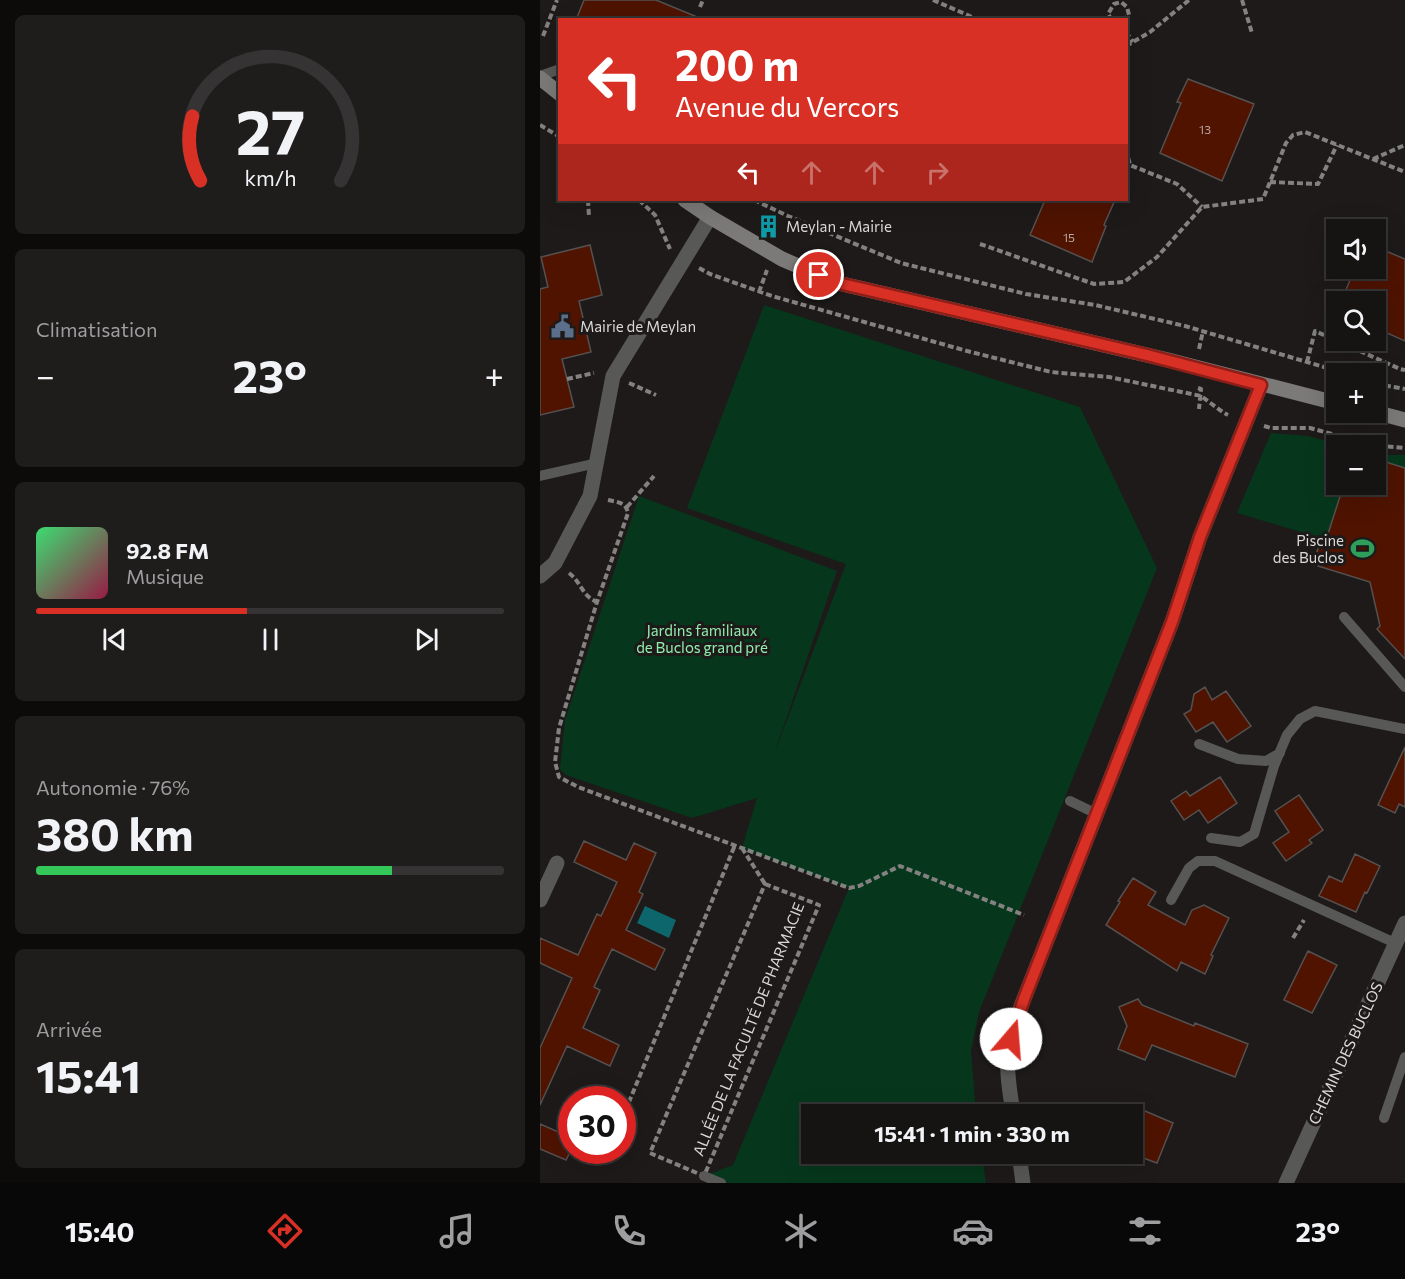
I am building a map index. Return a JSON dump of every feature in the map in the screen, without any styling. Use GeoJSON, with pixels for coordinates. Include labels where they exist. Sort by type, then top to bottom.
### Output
{"type":"FeatureCollection","features":[{"type":"Feature","properties":{"kind":"street"},"geometry":{"type":"LineString","coordinates":[[540,77],[558,92]]}},
{"type":"Feature","properties":{"kind":"street"},"geometry":{"type":"LineString","coordinates":[[686,201],[782,259],[838,283],[1157,358],[1326,401]]}},
{"type":"Feature","properties":{"kind":"street"},"geometry":{"type":"LineString","coordinates":[[540,576],[555,563],[590,496],[613,376],[710,217]]}},
{"type":"Feature","properties":{"kind":"street"},"geometry":{"type":"LineString","coordinates":[[1013,1104],[1008,1059],[1011,1039],[1021,1008],[1172,622],[1200,537],[1261,385]]}},
{"type":"Feature","properties":{"kind":"street"},"geometry":{"type":"LineString","coordinates":[[1386,415],[1405,420]]}},
{"type":"Feature","properties":{"kind":"street"},"geometry":{"type":"LineString","coordinates":[[540,900],[557,863]]}},
{"type":"Feature","properties":{"kind":"street","name":"CHEMIN DES BUCLOS"},"geometry":{"type":"LineString","coordinates":[[1286,1183],[1404,927]]}},
{"type":"Feature","properties":{"kind":"street"},"geometry":{"type":"LineString","coordinates":[[1020,1164],[1023,1183]]}},
{"type":"Feature","properties":{"kind":"lane"},"geometry":{"type":"LineString","coordinates":[[540,77],[558,70]]}},
{"type":"Feature","properties":{"kind":"lane"},"geometry":{"type":"LineString","coordinates":[[540,476],[597,464]]}},
{"type":"Feature","properties":{"kind":"lane"},"geometry":{"type":"LineString","coordinates":[[1344,617],[1405,687]]}},
{"type":"Feature","properties":{"kind":"lane"},"geometry":{"type":"LineString","coordinates":[[1211,838],[1240,842],[1254,834],[1274,766],[1287,735],[1300,719],[1315,711],[1405,729]]}},
{"type":"Feature","properties":{"kind":"lane"},"geometry":{"type":"LineString","coordinates":[[1199,744],[1238,759],[1266,761],[1280,753]]}},
{"type":"Feature","properties":{"kind":"lane"},"geometry":{"type":"LineString","coordinates":[[1070,801],[1097,814]]}},
{"type":"Feature","properties":{"kind":"lane"},"geometry":{"type":"LineString","coordinates":[[1171,900],[1189,868],[1198,861],[1215,861],[1395,943]]}},
{"type":"Feature","properties":{"kind":"lane"},"geometry":{"type":"LineString","coordinates":[[1384,1118],[1405,1057]]}},
{"type":"Feature","properties":{"kind":"lane","name":"ALLÉE DE LA FACULTÉ DE PHARMACIE"},"geometry":{"type":"LineString","coordinates":[[704,1176],[721,1183]]}},
{"type":"Feature","properties":{"kind":"path"},"geometry":{"type":"LineString","coordinates":[[543,36],[557,0]]}},
{"type":"Feature","properties":{"kind":"path"},"geometry":{"type":"LineString","coordinates":[[700,8],[703,0]]}},
{"type":"Feature","properties":{"kind":"path"},"geometry":{"type":"LineString","coordinates":[[933,0],[974,18]]}},
{"type":"Feature","properties":{"kind":"path"},"geometry":{"type":"LineString","coordinates":[[1128,45],[1150,32],[1183,2],[1189,0]]}},
{"type":"Feature","properties":{"kind":"path"},"geometry":{"type":"LineString","coordinates":[[1242,0],[1252,33]]}},
{"type":"Feature","properties":{"kind":"path"},"geometry":{"type":"LineString","coordinates":[[1111,18],[1108,14],[1114,4],[1121,2],[1127,7],[1129,15],[1126,18]]}},
{"type":"Feature","properties":{"kind":"path"},"geometry":{"type":"LineString","coordinates":[[1128,35],[1133,42]]}},
{"type":"Feature","properties":{"kind":"path"},"geometry":{"type":"LineString","coordinates":[[540,125],[558,136]]}},
{"type":"Feature","properties":{"kind":"path"},"geometry":{"type":"LineString","coordinates":[[980,244],[1094,284],[1124,282],[1157,257],[1202,207],[1263,199],[1286,143],[1293,135],[1305,132],[1405,172]]}},
{"type":"Feature","properties":{"kind":"path"},"geometry":{"type":"LineString","coordinates":[[1270,182],[1318,184],[1337,145]]}},
{"type":"Feature","properties":{"kind":"path"},"geometry":{"type":"LineString","coordinates":[[1373,159],[1405,145]]}},
{"type":"Feature","properties":{"kind":"path"},"geometry":{"type":"LineString","coordinates":[[1128,157],[1130,165],[1177,184],[1202,207]]}},
{"type":"Feature","properties":{"kind":"path"},"geometry":{"type":"LineString","coordinates":[[588,201],[589,218]]}},
{"type":"Feature","properties":{"kind":"path"},"geometry":{"type":"LineString","coordinates":[[640,201],[655,215],[670,250],[710,274],[759,292],[967,351],[1051,372],[1109,377],[1201,396],[1224,413]]}},
{"type":"Feature","properties":{"kind":"path"},"geometry":{"type":"LineString","coordinates":[[756,201],[901,263],[1026,294],[1095,305],[1185,326],[1326,368]]}},
{"type":"Feature","properties":{"kind":"path"},"geometry":{"type":"LineString","coordinates":[[759,292],[769,265]]}},
{"type":"Feature","properties":{"kind":"path"},"geometry":{"type":"LineString","coordinates":[[1307,362],[1315,331],[1405,370]]}},
{"type":"Feature","properties":{"kind":"path"},"geometry":{"type":"LineString","coordinates":[[1386,386],[1405,389]]}},
{"type":"Feature","properties":{"kind":"path"},"geometry":{"type":"LineString","coordinates":[[1310,428],[1372,444],[1405,448]]}},
{"type":"Feature","properties":{"kind":"path"},"geometry":{"type":"LineString","coordinates":[[627,507],[654,476]]}},
{"type":"Feature","properties":{"kind":"path"},"geometry":{"type":"LineString","coordinates":[[590,496],[623,504],[627,507],[628,513],[597,602],[559,728],[555,762],[559,777],[578,787],[849,888],[859,886],[900,866],[1024,915]]}},
{"type":"Feature","properties":{"kind":"path"},"geometry":{"type":"LineString","coordinates":[[579,586],[590,600],[597,602]]}},
{"type":"Feature","properties":{"kind":"path"},"geometry":{"type":"LineString","coordinates":[[636,1086],[735,845]]}},
{"type":"Feature","properties":{"kind":"path"},"geometry":{"type":"LineString","coordinates":[[742,848],[765,884]]}},
{"type":"Feature","properties":{"kind":"path","name":"ALLÉE DE LA FACULTÉ DE PHARMACIE"},"geometry":{"type":"LineString","coordinates":[[765,884],[819,905],[704,1176],[650,1153],[765,884]]}},
{"type":"Feature","properties":{"kind":"green space","name":"Jardins familiaux de Buclos grand pré"},"geometry":{"type":"Polygon","coordinates":[[[764,305],[1080,407],[1157,568],[979,1012],[971,1051],[975,1104],[801,1104],[801,1164],[983,1164],[986,1183],[726,1183],[704,1176],[733,1165],[849,888],[742,848],[757,798],[692,818],[566,775],[560,769],[565,720],[639,496],[837,571],[773,757],[846,564],[687,508],[764,305]]]}},
{"type":"Feature","properties":{"kind":"green space","name":"Piscine des Buclos"},"geometry":{"type":"Polygon","coordinates":[[[1271,433],[1308,436],[1326,441],[1326,495],[1386,495],[1386,455],[1405,455],[1405,659],[1377,629],[1393,613],[1388,605],[1376,608],[1374,600],[1387,587],[1318,566],[1320,560],[1315,559],[1321,538],[1237,513],[1271,433]]]}},
{"type":"Feature","properties":{"kind":"water"},"geometry":{"type":"Polygon","coordinates":[[[645,906],[676,920],[669,938],[637,923],[645,906]]]}},
{"type":"Feature","properties":{"kind":"building"},"geometry":{"type":"Polygon","coordinates":[[[584,0],[656,0],[700,18],[577,18],[584,0]]]}},
{"type":"Feature","properties":{"kind":"building"},"geometry":{"type":"Polygon","coordinates":[[[1188,79],[1254,104],[1222,181],[1160,153],[1181,103],[1177,102],[1188,79]]]}},
{"type":"Feature","properties":{"kind":"building"},"geometry":{"type":"Polygon","coordinates":[[[1045,201],[1115,201],[1092,262],[1030,235],[1045,201]]]}},
{"type":"Feature","properties":{"kind":"building","name":"Mairie de Meylan"},"geometry":{"type":"Polygon","coordinates":[[[590,245],[602,295],[579,301],[591,352],[562,359],[574,407],[540,415],[540,289],[548,287],[541,257],[590,245]]]}},
{"type":"Feature","properties":{"kind":"building"},"geometry":{"type":"Polygon","coordinates":[[[1386,251],[1405,259],[1405,341],[1386,332],[1386,291],[1346,291],[1350,279],[1386,279],[1386,251]]]}},
{"type":"Feature","properties":{"kind":"building"},"geometry":{"type":"Polygon","coordinates":[[[1386,462],[1405,468],[1405,659],[1377,629],[1380,626],[1370,582],[1318,566],[1320,560],[1315,559],[1321,538],[1326,540],[1340,495],[1386,495],[1386,462]]]}},
{"type":"Feature","properties":{"kind":"building"},"geometry":{"type":"Polygon","coordinates":[[[1205,687],[1212,700],[1226,691],[1251,726],[1227,742],[1213,722],[1196,732],[1184,714],[1191,710],[1194,694],[1205,687]]]}},
{"type":"Feature","properties":{"kind":"building"},"geometry":{"type":"Polygon","coordinates":[[[1405,747],[1405,807],[1399,804],[1395,813],[1378,805],[1405,747]]]}},
{"type":"Feature","properties":{"kind":"building"},"geometry":{"type":"Polygon","coordinates":[[[1220,777],[1237,803],[1208,823],[1199,810],[1184,820],[1171,801],[1186,791],[1190,796],[1220,777]]]}},
{"type":"Feature","properties":{"kind":"building"},"geometry":{"type":"Polygon","coordinates":[[[1299,795],[1323,830],[1309,840],[1312,843],[1286,861],[1273,843],[1289,832],[1275,811],[1299,795]]]}},
{"type":"Feature","properties":{"kind":"building"},"geometry":{"type":"Polygon","coordinates":[[[584,841],[626,860],[634,843],[656,853],[639,892],[643,894],[626,930],[665,949],[655,970],[612,949],[594,987],[600,990],[583,1028],[619,1045],[610,1066],[567,1046],[540,1105],[540,1048],[572,978],[540,963],[540,938],[578,955],[597,914],[601,916],[617,882],[574,862],[584,841]]]}},
{"type":"Feature","properties":{"kind":"building"},"geometry":{"type":"Polygon","coordinates":[[[1355,854],[1380,866],[1356,912],[1319,896],[1329,876],[1342,882],[1355,854]]]}},
{"type":"Feature","properties":{"kind":"building"},"geometry":{"type":"Polygon","coordinates":[[[1133,878],[1156,892],[1148,905],[1185,925],[1192,910],[1204,905],[1229,918],[1211,955],[1213,956],[1205,974],[1181,962],[1177,971],[1106,925],[1133,878]]]}},
{"type":"Feature","properties":{"kind":"building"},"geometry":{"type":"Polygon","coordinates":[[[1308,951],[1337,965],[1312,1013],[1284,1000],[1308,951]]]}},
{"type":"Feature","properties":{"kind":"building"},"geometry":{"type":"Polygon","coordinates":[[[1138,999],[1142,1005],[1248,1044],[1235,1077],[1152,1045],[1145,1060],[1118,1049],[1127,1026],[1119,1007],[1138,999]]]}},
{"type":"Feature","properties":{"kind":"building"},"geometry":{"type":"Polygon","coordinates":[[[1143,1110],[1173,1123],[1157,1163],[1143,1158],[1143,1110]]]}},
{"type":"Feature","properties":{"kind":"building"},"geometry":{"type":"Polygon","coordinates":[[[540,1124],[558,1132],[558,1157],[540,1149],[540,1124]]]}},
{"type":"Feature","properties":{"kind":"place","name":"Meylan - Mairie"},"geometry":{"type":"Point","coordinates":[768,226]}},
{"type":"Feature","properties":{"kind":"place","name":"Mairie de Meylan"},"geometry":{"type":"Point","coordinates":[562,326]}},
{"type":"Feature","properties":{"kind":"place","name":"Piscine des Buclos"},"geometry":{"type":"Point","coordinates":[1362,549]}},
{"type":"Feature","properties":{"kind":"route"},"geometry":{"type":"LineString","coordinates":[[819,275],[838,283],[1147,355],[1261,385],[1200,537],[1172,622],[1016,1019],[1011,1039]]}}]}
